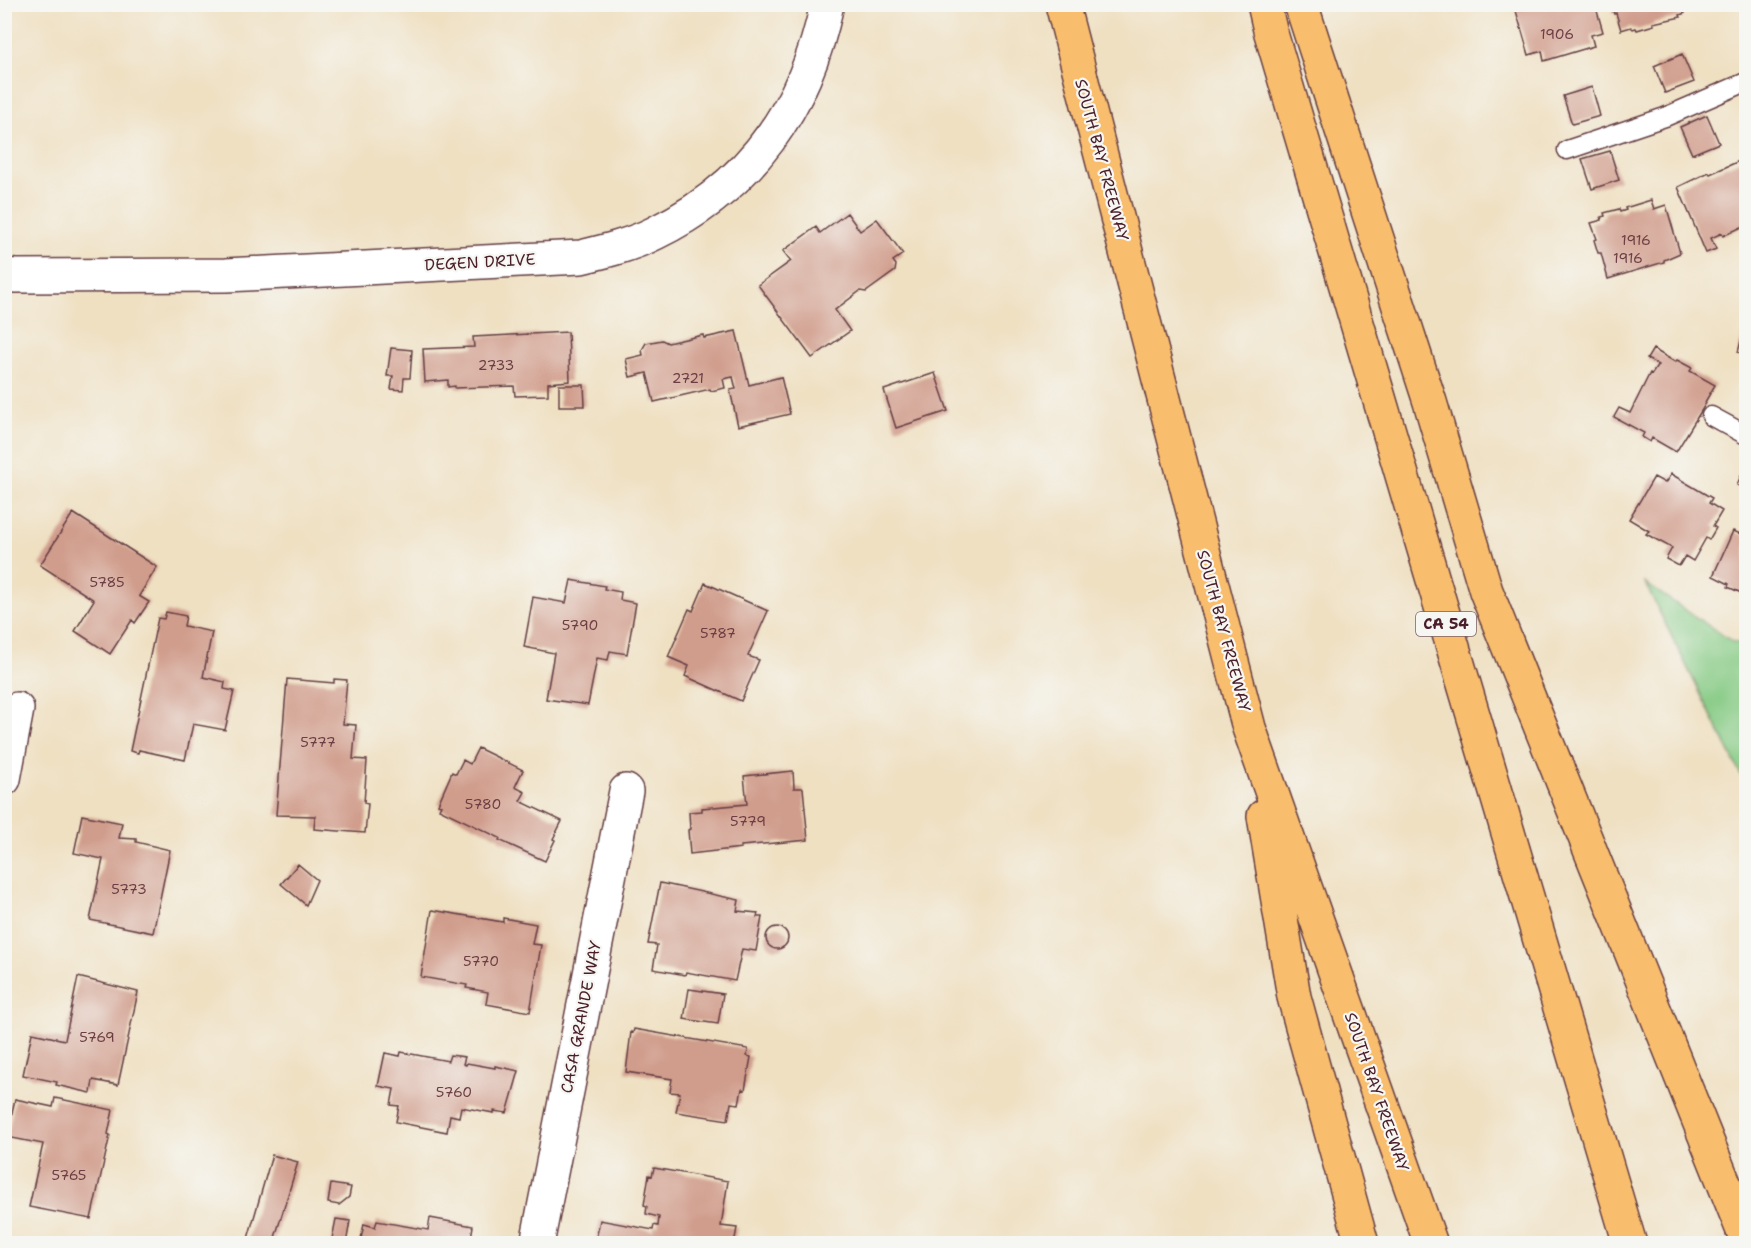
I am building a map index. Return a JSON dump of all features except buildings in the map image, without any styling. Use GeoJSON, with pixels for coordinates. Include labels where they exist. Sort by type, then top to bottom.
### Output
{"type":"FeatureCollection","features":[{"type":"Feature","properties":{"kind":"highway","name":"SOUTH BAY FREEWAY"},"geometry":{"type":"LineString","coordinates":[[1062,4],[1249,728],[1431,1244]]}},
{"type":"Feature","properties":{"kind":"highway","name":"CA 54"},"geometry":{"type":"LineString","coordinates":[[1264,4],[1630,1244]]}},
{"type":"Feature","properties":{"kind":"highway"},"geometry":{"type":"LineString","coordinates":[[1301,4],[1430,402],[1486,591],[1746,1238]]}},
{"type":"Feature","properties":{"kind":"highway"},"geometry":{"type":"LineString","coordinates":[[1249,728],[1294,998],[1362,1244]]}},
{"type":"Feature","properties":{"kind":"street","name":"DEGEN DRIVE"},"geometry":{"type":"LineString","coordinates":[[4,274],[16,276],[226,275],[581,257],[618,248],[654,234],[687,215],[719,193],[747,166],[771,137],[792,106],[808,72],[820,37],[827,4]]}},
{"type":"Feature","properties":{"kind":"street"},"geometry":{"type":"LineString","coordinates":[[4,779],[17,709]]}},
{"type":"Feature","properties":{"kind":"street","name":"CASA GRANDE WAY"},"geometry":{"type":"LineString","coordinates":[[537,1244],[626,791]]}},
{"type":"Feature","properties":{"kind":"lane"},"geometry":{"type":"LineString","coordinates":[[1567,150],[1665,117],[1746,82]]}},
{"type":"Feature","properties":{"kind":"lane"},"geometry":{"type":"LineString","coordinates":[[1711,416],[1746,435]]}},
{"type":"Feature","properties":{"kind":"green space"},"geometry":{"type":"Polygon","coordinates":[[[1645,583],[1733,642],[1746,645],[1746,785],[1645,583]]]}}]}
